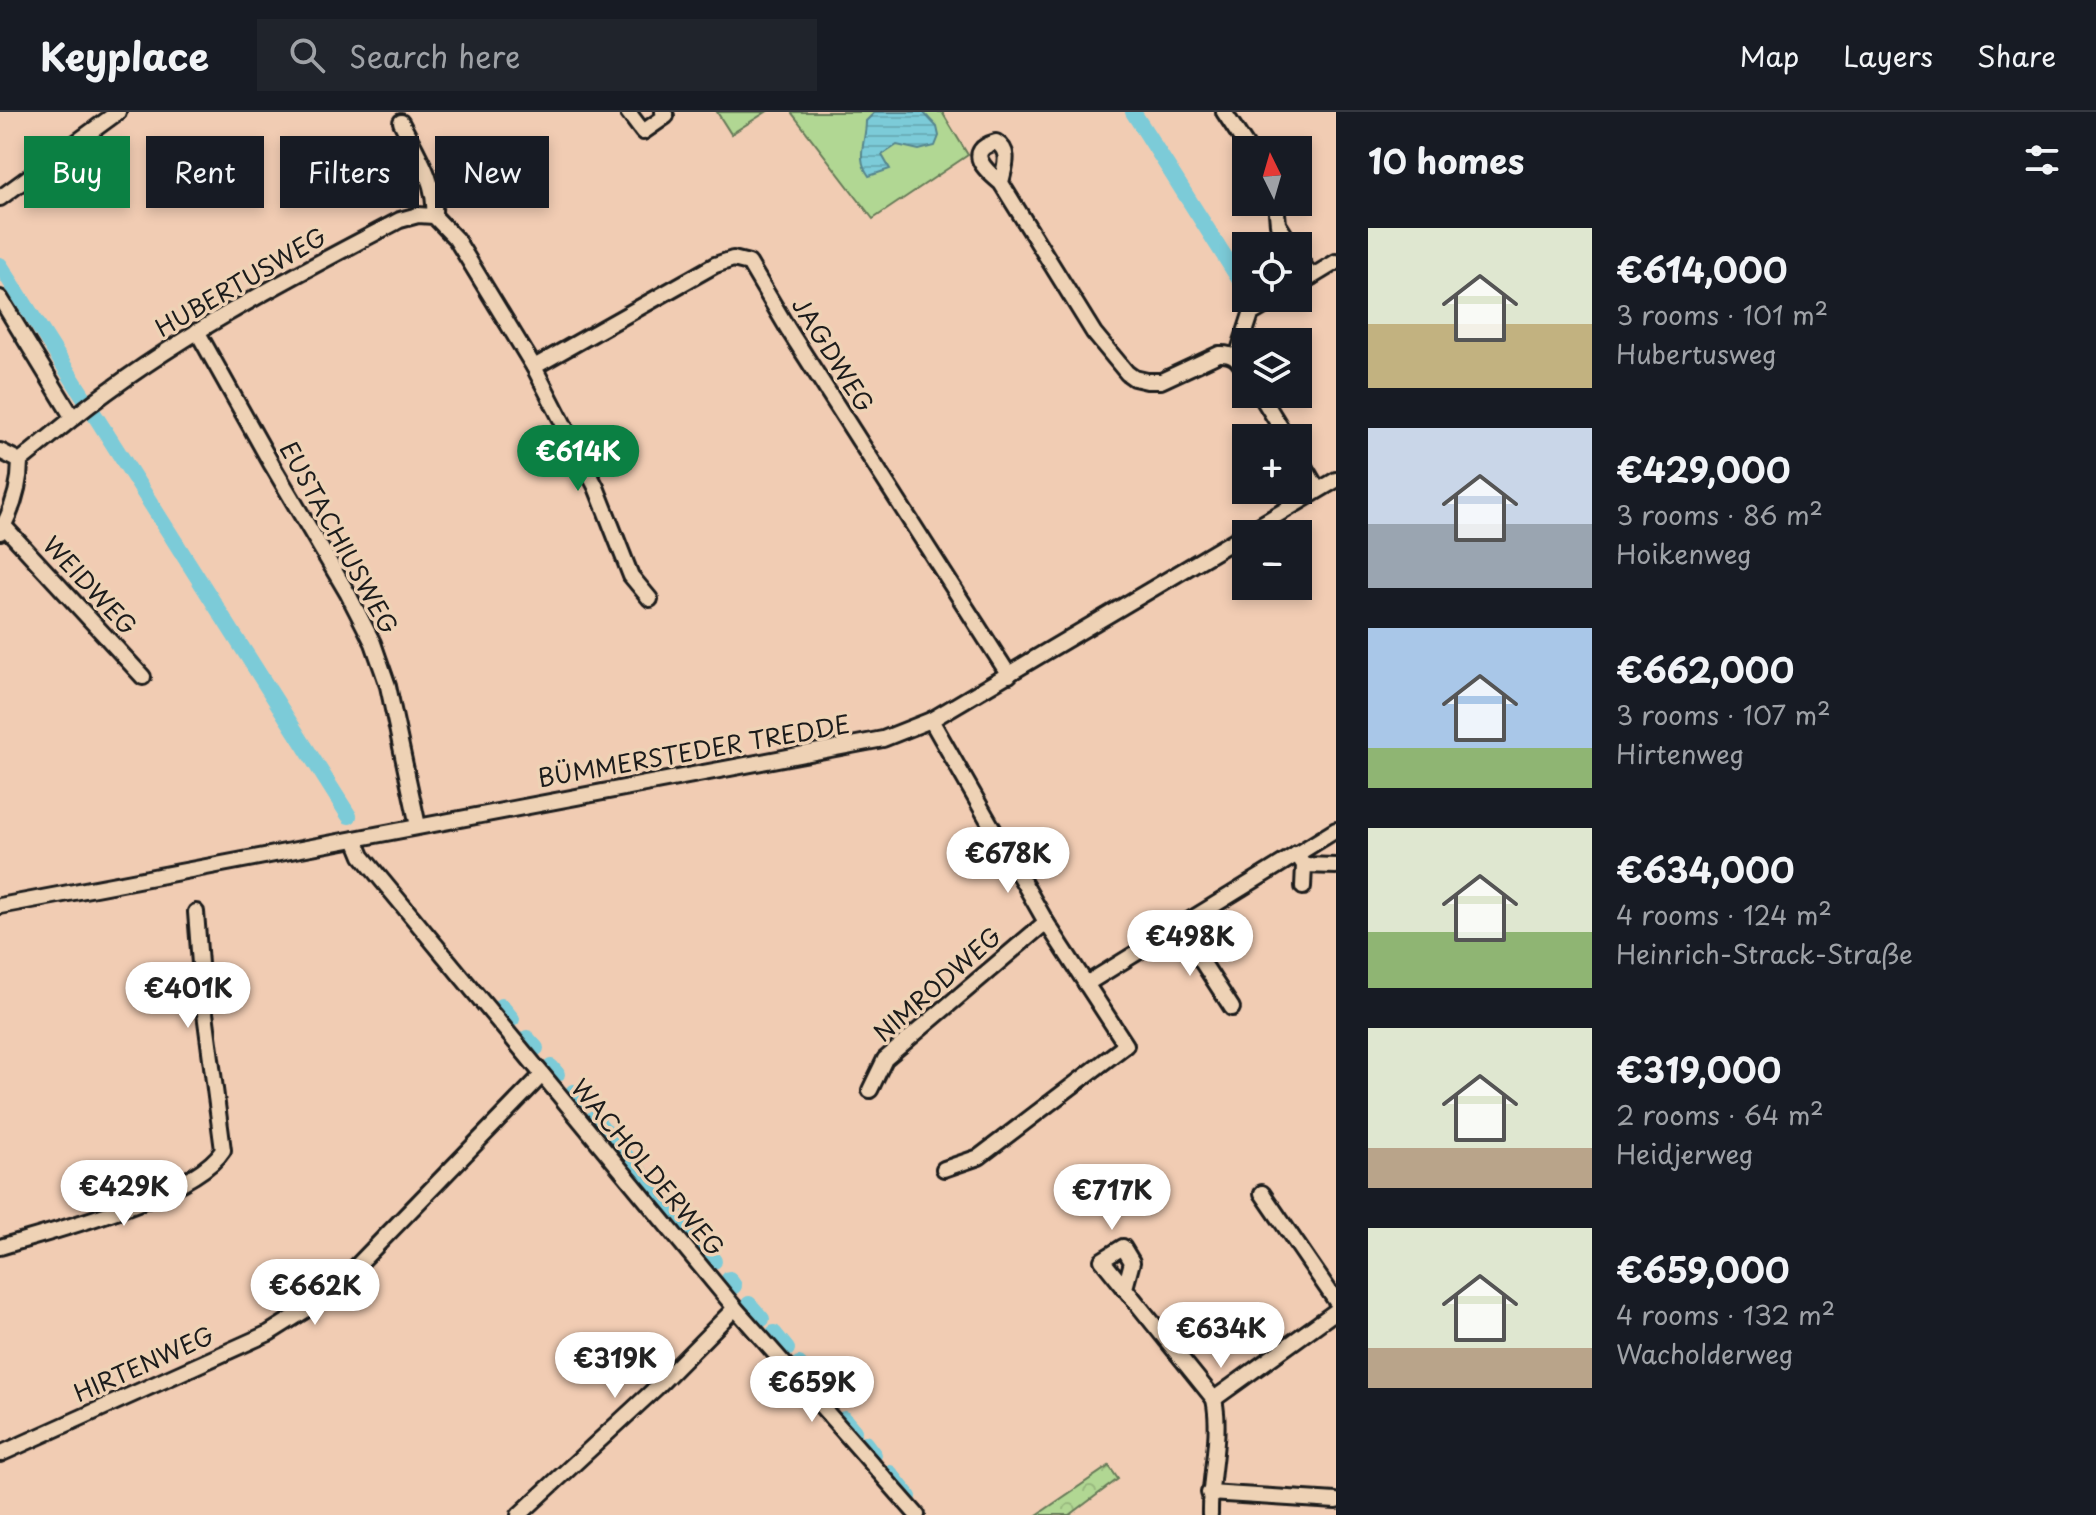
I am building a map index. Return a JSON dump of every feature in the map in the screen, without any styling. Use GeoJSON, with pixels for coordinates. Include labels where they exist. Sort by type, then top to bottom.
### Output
{"type":"FeatureCollection","features":[{"type":"Feature","properties":{"kind":"street"},"geometry":{"type":"LineString","coordinates":[[0,198],[118,112]]}},
{"type":"Feature","properties":{"kind":"street"},"geometry":{"type":"LineString","coordinates":[[628,112],[643,132],[666,116],[663,112]]}},
{"type":"Feature","properties":{"kind":"street"},"geometry":{"type":"LineString","coordinates":[[1224,112],[1240,136]]}},
{"type":"Feature","properties":{"kind":"street"},"geometry":{"type":"LineString","coordinates":[[401,122],[428,176],[435,203],[434,216],[456,239],[534,367],[596,487],[631,576],[650,599]]}},
{"type":"Feature","properties":{"kind":"street"},"geometry":{"type":"LineString","coordinates":[[1001,183],[1094,333],[1127,373],[1134,378],[1161,381],[1219,354],[1232,355]]}},
{"type":"Feature","properties":{"kind":"street","name":"HUBERTUSWEG"},"geometry":{"type":"LineString","coordinates":[[20,461],[151,360],[197,331],[400,220],[418,215],[434,216]]}},
{"type":"Feature","properties":{"kind":"street","name":"JAGDWEG"},"geometry":{"type":"LineString","coordinates":[[534,367],[715,265],[733,259],[749,263],[796,342],[1009,675]]}},
{"type":"Feature","properties":{"kind":"street"},"geometry":{"type":"LineString","coordinates":[[1312,276],[1336,262]]}},
{"type":"Feature","properties":{"kind":"street"},"geometry":{"type":"LineString","coordinates":[[0,298],[73,418]]}},
{"type":"Feature","properties":{"kind":"street","name":"EUSTACHIUSWEG"},"geometry":{"type":"LineString","coordinates":[[197,331],[373,643],[388,686],[418,826]]}},
{"type":"Feature","properties":{"kind":"street"},"geometry":{"type":"LineString","coordinates":[[0,451],[20,461],[20,478],[2,529]]}},
{"type":"Feature","properties":{"kind":"street"},"geometry":{"type":"LineString","coordinates":[[1312,480],[1318,490]]}},
{"type":"Feature","properties":{"kind":"street","name":"BÜMMERSTEDER TREDDE"},"geometry":{"type":"LineString","coordinates":[[0,906],[883,739],[931,720],[1336,480]]}},
{"type":"Feature","properties":{"kind":"street","name":"WEIDWEG"},"geometry":{"type":"LineString","coordinates":[[2,529],[143,677]]}},
{"type":"Feature","properties":{"kind":"street"},"geometry":{"type":"LineString","coordinates":[[931,720],[1046,922],[1126,1045],[979,1157],[944,1169]]}},
{"type":"Feature","properties":{"kind":"street"},"geometry":{"type":"LineString","coordinates":[[1086,984],[1179,926],[1300,859],[1336,830]]}},
{"type":"Feature","properties":{"kind":"street","name":"WACHOLDERWEG"},"geometry":{"type":"LineString","coordinates":[[355,839],[362,856],[735,1308],[917,1515]]}},
{"type":"Feature","properties":{"kind":"street"},"geometry":{"type":"LineString","coordinates":[[1300,859],[1336,866]]}},
{"type":"Feature","properties":{"kind":"street"},"geometry":{"type":"LineString","coordinates":[[1300,859],[1303,887]]}},
{"type":"Feature","properties":{"kind":"street"},"geometry":{"type":"LineString","coordinates":[[0,1247],[150,1198],[181,1184],[223,1150],[202,990],[196,912]]}},
{"type":"Feature","properties":{"kind":"street","name":"NIMRODWEG"},"geometry":{"type":"LineString","coordinates":[[870,1090],[885,1059],[1046,922]]}},
{"type":"Feature","properties":{"kind":"street"},"geometry":{"type":"LineString","coordinates":[[1179,926],[1232,1008]]}},
{"type":"Feature","properties":{"kind":"street","name":"HIRTENWEG"},"geometry":{"type":"LineString","coordinates":[[0,1454],[269,1333],[304,1311],[346,1277],[542,1075]]}},
{"type":"Feature","properties":{"kind":"street"},"geometry":{"type":"LineString","coordinates":[[1262,1193],[1336,1301]]}},
{"type":"Feature","properties":{"kind":"street"},"geometry":{"type":"LineString","coordinates":[[1125,1288],[1214,1399],[1219,1421],[1209,1493],[1210,1515]]}},
{"type":"Feature","properties":{"kind":"street"},"geometry":{"type":"LineString","coordinates":[[519,1515],[656,1388],[735,1308]]}},
{"type":"Feature","properties":{"kind":"street"},"geometry":{"type":"LineString","coordinates":[[1214,1399],[1336,1311]]}},
{"type":"Feature","properties":{"kind":"street"},"geometry":{"type":"LineString","coordinates":[[1209,1493],[1336,1501]]}},
{"type":"Feature","properties":{"kind":"green space"},"geometry":{"type":"Polygon","coordinates":[[[717,112],[766,112],[731,134],[717,112]]]}},
{"type":"Feature","properties":{"kind":"green space"},"geometry":{"type":"Polygon","coordinates":[[[794,112],[942,112],[968,155],[873,219],[794,112]]]}},
{"type":"Feature","properties":{"kind":"green space"},"geometry":{"type":"Polygon","coordinates":[[[1109,1466],[1118,1479],[1070,1515],[1037,1515],[1109,1466]]]}},
{"type":"Feature","properties":{"kind":"water"},"geometry":{"type":"Polygon","coordinates":[[[875,112],[923,112],[937,127],[939,136],[935,146],[919,150],[897,145],[882,155],[890,169],[869,176],[862,150],[866,121],[875,112]]]}},
{"type":"Feature","properties":{"kind":"waterway"},"geometry":{"type":"LineString","coordinates":[[1133,112],[1232,268]]}},
{"type":"Feature","properties":{"kind":"waterway"},"geometry":{"type":"LineString","coordinates":[[0,265],[85,399]]}},
{"type":"Feature","properties":{"kind":"waterway"},"geometry":{"type":"LineString","coordinates":[[94,414],[349,816]]}},
{"type":"Feature","properties":{"kind":"waterway"},"geometry":{"type":"LineString","coordinates":[[501,1006],[512,1019]]}},
{"type":"Feature","properties":{"kind":"waterway"},"geometry":{"type":"LineString","coordinates":[[527,1038],[536,1048]]}},
{"type":"Feature","properties":{"kind":"waterway"},"geometry":{"type":"LineString","coordinates":[[551,1067],[557,1074]]}},
{"type":"Feature","properties":{"kind":"waterway"},"geometry":{"type":"LineString","coordinates":[[573,1092],[579,1099]]}},
{"type":"Feature","properties":{"kind":"waterway"},"geometry":{"type":"LineString","coordinates":[[594,1118],[714,1261]]}},
{"type":"Feature","properties":{"kind":"waterway"},"geometry":{"type":"LineString","coordinates":[[729,1279],[734,1286]]}},
{"type":"Feature","properties":{"kind":"waterway"},"geometry":{"type":"LineString","coordinates":[[749,1304],[762,1319]]}},
{"type":"Feature","properties":{"kind":"waterway"},"geometry":{"type":"LineString","coordinates":[[774,1333],[787,1349]]}},
{"type":"Feature","properties":{"kind":"waterway"},"geometry":{"type":"LineString","coordinates":[[799,1364],[807,1373]]}},
{"type":"Feature","properties":{"kind":"waterway"},"geometry":{"type":"LineString","coordinates":[[818,1387],[829,1401]]}},
{"type":"Feature","properties":{"kind":"waterway"},"geometry":{"type":"LineString","coordinates":[[844,1419],[854,1431]]}},
{"type":"Feature","properties":{"kind":"waterway"},"geometry":{"type":"LineString","coordinates":[[865,1443],[874,1455]]}},
{"type":"Feature","properties":{"kind":"waterway"},"geometry":{"type":"LineString","coordinates":[[890,1473],[909,1497]]}}]}
